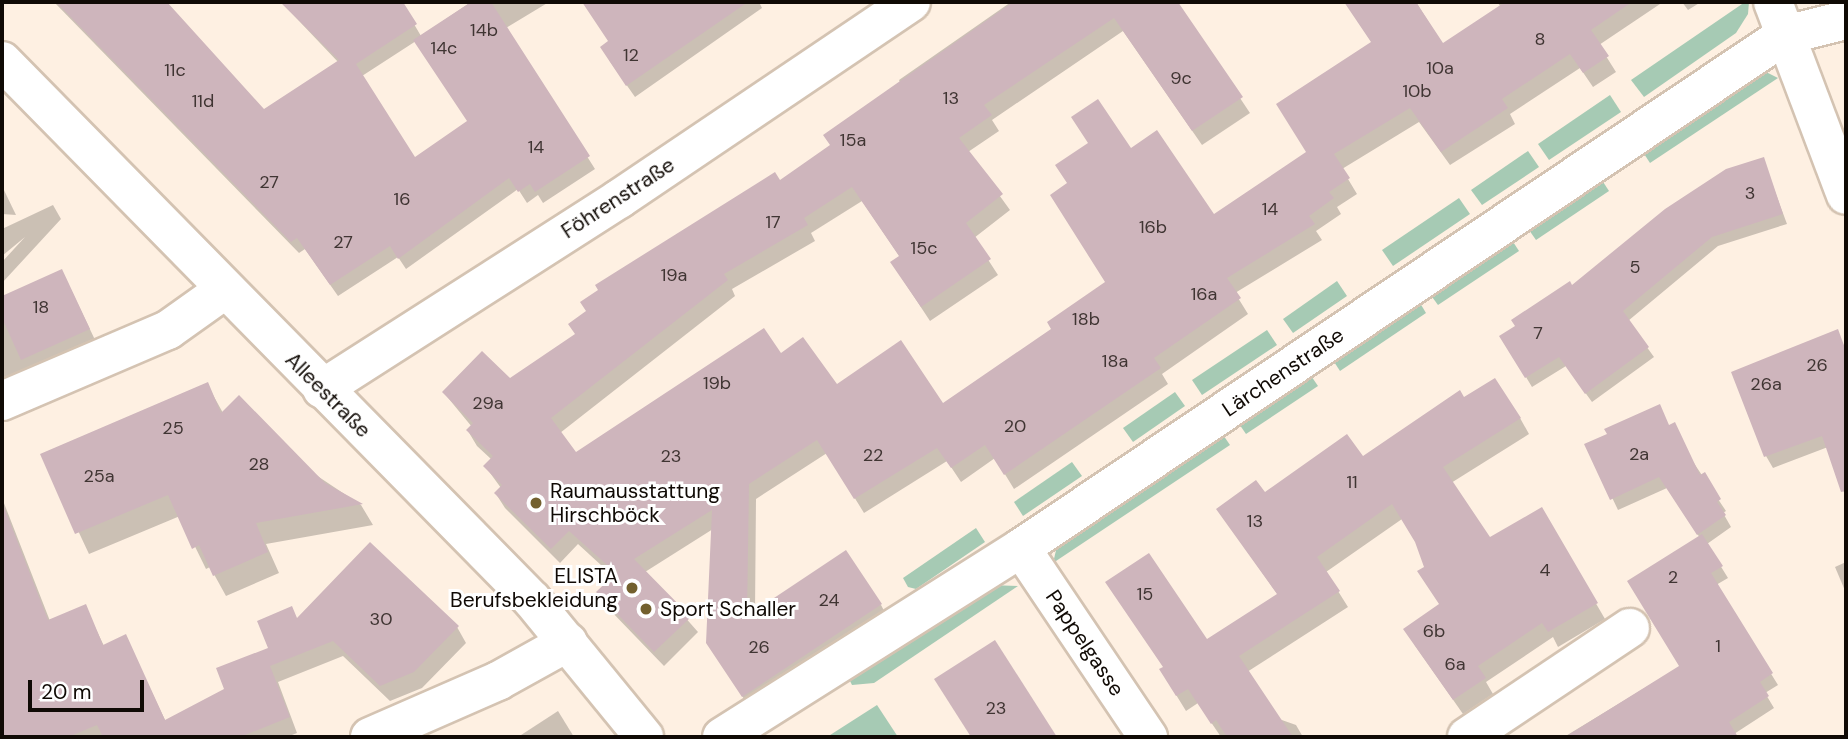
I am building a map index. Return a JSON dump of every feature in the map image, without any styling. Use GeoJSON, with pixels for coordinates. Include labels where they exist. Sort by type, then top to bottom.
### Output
{"type":"FeatureCollection","features":[{"type":"Feature","properties":{"kind":"street","name":"Föhrenstraße"},"geometry":{"type":"LineString","coordinates":[[322,389],[618,200],[911,2]]}},
{"type":"Feature","properties":{"kind":"street","name":"Lärchenstraße"},"geometry":{"type":"LineString","coordinates":[[722,737],[1021,548],[1779,18],[1846,20]]}},
{"type":"Feature","properties":{"kind":"street"},"geometry":{"type":"LineString","coordinates":[[1779,18],[1846,195]]}},
{"type":"Feature","properties":{"kind":"street","name":"Alleestraße"},"geometry":{"type":"LineString","coordinates":[[2,61],[568,642],[644,737]]}},
{"type":"Feature","properties":{"kind":"street"},"geometry":{"type":"LineString","coordinates":[[2,401],[168,330],[224,290]]}},
{"type":"Feature","properties":{"kind":"street","name":"Pappelgasse"},"geometry":{"type":"LineString","coordinates":[[1021,548],[1148,737]]}},
{"type":"Feature","properties":{"kind":"street"},"geometry":{"type":"LineString","coordinates":[[1467,737],[1630,628]]}},
{"type":"Feature","properties":{"kind":"street"},"geometry":{"type":"LineString","coordinates":[[370,737],[498,681],[568,642]]}},
{"type":"Feature","properties":{"kind":"green space"},"geometry":{"type":"Polygon","coordinates":[[[1745,2],[1749,2],[1748,14],[1736,33],[1644,97],[1631,80],[1745,2]]]}},
{"type":"Feature","properties":{"kind":"green space"},"geometry":{"type":"Polygon","coordinates":[[[1760,69],[1778,78],[1650,163],[1637,143],[1760,69]]]}},
{"type":"Feature","properties":{"kind":"green space"},"geometry":{"type":"Polygon","coordinates":[[[1610,95],[1621,112],[1549,160],[1538,144],[1610,95]]]}},
{"type":"Feature","properties":{"kind":"green space"},"geometry":{"type":"Polygon","coordinates":[[[1528,151],[1539,167],[1482,205],[1471,190],[1528,151]]]}},
{"type":"Feature","properties":{"kind":"green space"},"geometry":{"type":"Polygon","coordinates":[[[1596,171],[1609,191],[1536,240],[1522,220],[1596,171]]]}},
{"type":"Feature","properties":{"kind":"green space"},"geometry":{"type":"Polygon","coordinates":[[[1459,198],[1470,214],[1393,266],[1382,250],[1459,198]]]}},
{"type":"Feature","properties":{"kind":"green space"},"geometry":{"type":"Polygon","coordinates":[[[1506,231],[1519,251],[1438,305],[1424,286],[1506,231]]]}},
{"type":"Feature","properties":{"kind":"green space"},"geometry":{"type":"Polygon","coordinates":[[[1337,281],[1347,296],[1293,333],[1283,319],[1337,281]]]}},
{"type":"Feature","properties":{"kind":"green space"},"geometry":{"type":"Polygon","coordinates":[[[1414,293],[1426,313],[1340,371],[1327,351],[1414,293]]]}},
{"type":"Feature","properties":{"kind":"green space"},"geometry":{"type":"Polygon","coordinates":[[[1267,330],[1277,345],[1202,395],[1192,380],[1267,330]]]}},
{"type":"Feature","properties":{"kind":"green space"},"geometry":{"type":"Polygon","coordinates":[[[1305,367],[1318,386],[1246,434],[1233,415],[1305,367]]]}},
{"type":"Feature","properties":{"kind":"green space"},"geometry":{"type":"Polygon","coordinates":[[[1175,392],[1185,406],[1133,442],[1123,428],[1175,392]]]}},
{"type":"Feature","properties":{"kind":"green space"},"geometry":{"type":"Polygon","coordinates":[[[1217,426],[1230,445],[1053,563],[1058,542],[1217,426]]]}},
{"type":"Feature","properties":{"kind":"green space"},"geometry":{"type":"Polygon","coordinates":[[[1072,462],[1082,476],[1023,516],[1014,502],[1072,462]]]}},
{"type":"Feature","properties":{"kind":"green space"},"geometry":{"type":"Polygon","coordinates":[[[976,528],[985,542],[916,589],[908,587],[903,578],[976,528]]]}},
{"type":"Feature","properties":{"kind":"green space"},"geometry":{"type":"Polygon","coordinates":[[[989,585],[1018,586],[874,683],[852,685],[847,675],[989,585]]]}},
{"type":"Feature","properties":{"kind":"green space"},"geometry":{"type":"Polygon","coordinates":[[[877,705],[898,737],[827,737],[877,705]]]}},
{"type":"Feature","properties":{"kind":"building"},"geometry":{"type":"Polygon","coordinates":[[[56,2],[167,2],[264,109],[339,60],[280,2],[403,2],[417,24],[356,64],[415,157],[467,121],[413,40],[471,2],[491,2],[590,156],[535,192],[530,184],[518,192],[509,178],[398,259],[390,246],[330,285],[297,238],[291,242],[56,2]]]}},
{"type":"Feature","properties":{"kind":"building"},"geometry":{"type":"Polygon","coordinates":[[[582,2],[748,2],[626,86],[600,47],[608,41],[582,2]]]}},
{"type":"Feature","properties":{"kind":"building"},"geometry":{"type":"Polygon","coordinates":[[[1013,2],[1178,2],[1243,97],[1192,131],[1114,18],[984,105],[992,115],[959,138],[1003,194],[966,223],[991,259],[921,307],[890,262],[899,256],[852,187],[804,218],[808,225],[724,274],[728,280],[551,418],[576,452],[764,328],[781,353],[803,337],[837,384],[901,340],[943,403],[1051,329],[1047,322],[1105,282],[1050,195],[1067,183],[1055,165],[1088,143],[1071,117],[1098,99],[1131,148],[1157,130],[1214,214],[1306,152],[1276,104],[1371,42],[1344,2],[1416,2],[1443,43],[1505,2],[1632,2],[1591,30],[1609,56],[1583,73],[1570,54],[1502,99],[1508,108],[1441,152],[1410,108],[1334,154],[1350,178],[1329,192],[1334,198],[1309,216],[1315,224],[1227,278],[1241,298],[1154,358],[1161,368],[1004,475],[985,445],[951,468],[937,448],[854,499],[817,440],[749,484],[747,616],[846,550],[882,604],[742,697],[706,643],[712,510],[634,559],[691,617],[654,652],[596,592],[621,568],[615,572],[569,531],[551,549],[494,493],[502,485],[483,466],[493,456],[466,430],[473,423],[442,392],[482,351],[510,378],[575,334],[568,324],[586,311],[580,302],[598,290],[595,285],[775,172],[780,180],[830,145],[823,135],[1013,2]]]}},
{"type":"Feature","properties":{"kind":"building"},"geometry":{"type":"Polygon","coordinates":[[[1764,157],[1783,214],[1712,237],[1623,311],[1649,347],[1585,394],[1559,357],[1525,378],[1499,336],[1515,326],[1511,320],[1570,281],[1572,285],[1665,209],[1726,169],[1764,157]]]}},
{"type":"Feature","properties":{"kind":"building"},"geometry":{"type":"Polygon","coordinates":[[[62,269],[90,329],[21,360],[2,318],[2,296],[62,269]]]}},
{"type":"Feature","properties":{"kind":"building"},"geometry":{"type":"Polygon","coordinates":[[[1838,329],[1846,351],[1846,491],[1841,492],[1822,436],[1764,457],[1731,372],[1838,329]]]}},
{"type":"Feature","properties":{"kind":"building"},"geometry":{"type":"Polygon","coordinates":[[[1495,378],[1521,418],[1443,467],[1490,537],[1542,507],[1598,603],[1548,632],[1542,623],[1478,666],[1486,678],[1453,700],[1403,629],[1439,604],[1417,571],[1424,567],[1415,542],[1392,504],[1317,557],[1340,591],[1239,656],[1293,737],[1227,737],[1216,720],[1211,724],[1188,689],[1176,696],[1159,669],[1163,667],[1105,582],[1149,553],[1207,639],[1277,594],[1216,509],[1256,480],[1265,492],[1347,434],[1363,456],[1460,390],[1464,397],[1495,378]]]}},
{"type":"Feature","properties":{"kind":"building"},"geometry":{"type":"Polygon","coordinates":[[[208,382],[221,413],[239,395],[325,483],[363,504],[256,523],[268,552],[213,576],[199,545],[192,549],[168,495],[75,534],[40,454],[208,382]]]}},
{"type":"Feature","properties":{"kind":"building"},"geometry":{"type":"Polygon","coordinates":[[[1660,404],[1669,425],[1675,422],[1700,475],[1705,472],[1721,499],[1717,502],[1726,515],[1697,535],[1659,477],[1610,500],[1584,444],[1607,434],[1604,429],[1660,404]]]}},
{"type":"Feature","properties":{"kind":"building"},"geometry":{"type":"Polygon","coordinates":[[[4,507],[48,620],[86,604],[103,645],[126,634],[165,720],[224,689],[216,668],[268,648],[257,621],[292,606],[297,618],[370,542],[459,626],[414,672],[380,686],[333,641],[270,666],[290,717],[240,737],[103,737],[97,725],[68,737],[2,737],[4,507]]]}},
{"type":"Feature","properties":{"kind":"building"},"geometry":{"type":"Polygon","coordinates":[[[1702,534],[1723,566],[1711,573],[1773,673],[1760,682],[1769,696],[1729,722],[1738,737],[1565,737],[1679,666],[1627,581],[1702,534]]]}},
{"type":"Feature","properties":{"kind":"building"},"geometry":{"type":"Polygon","coordinates":[[[995,640],[1057,737],[971,737],[934,679],[995,640]]]}},
{"type":"Feature","properties":{"kind":"place","name":"Raumausstattung Hirschböck"},"geometry":{"type":"Point","coordinates":[536,503]}},
{"type":"Feature","properties":{"kind":"place","name":"ELISTA Berufsbekleidung"},"geometry":{"type":"Point","coordinates":[632,588]}},
{"type":"Feature","properties":{"kind":"place","name":"Sport Schaller"},"geometry":{"type":"Point","coordinates":[646,609]}}]}
